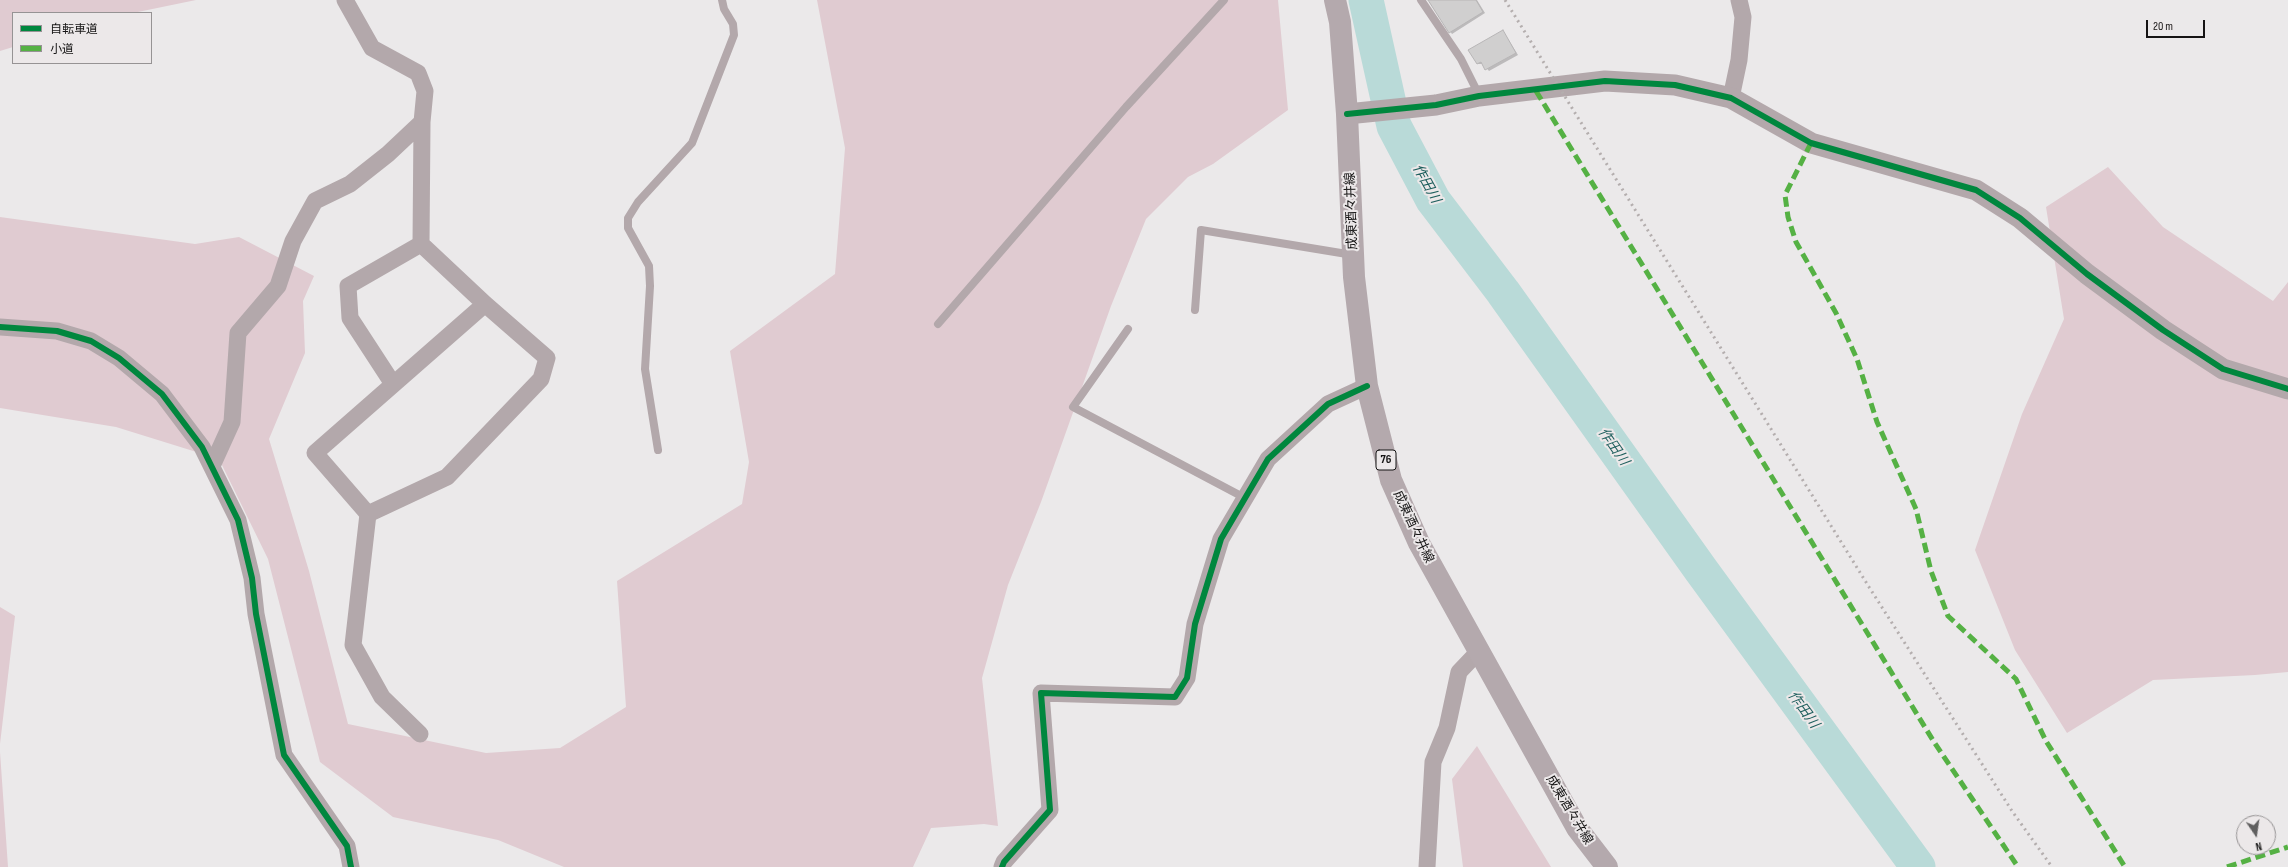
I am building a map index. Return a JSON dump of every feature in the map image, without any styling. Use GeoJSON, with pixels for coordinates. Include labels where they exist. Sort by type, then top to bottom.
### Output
{"type":"FeatureCollection","features":[{"type":"Feature","properties":{"kind":"main road","name":"成東酒々井線"},"geometry":{"type":"LineString","coordinates":[[1335,0],[1340,22],[1347,114],[1353,255],[1367,386],[1391,480],[1419,543],[1577,828],[1607,867]]}},
{"type":"Feature","properties":{"kind":"street"},"geometry":{"type":"LineString","coordinates":[[345,0],[372,48],[418,73],[425,91],[422,122],[421,244],[485,304],[547,358],[541,379],[447,477],[368,514]]}},
{"type":"Feature","properties":{"kind":"street"},"geometry":{"type":"LineString","coordinates":[[1731,98],[1739,60],[1743,17],[1739,0]]}},
{"type":"Feature","properties":{"kind":"street"},"geometry":{"type":"LineString","coordinates":[[1347,114],[1436,105],[1479,96],[1605,82],[1675,85],[1731,98],[1811,143],[1976,190],[2020,218],[2087,274],[2163,330],[2223,369],[2288,389]]}},
{"type":"Feature","properties":{"kind":"street"},"geometry":{"type":"LineString","coordinates":[[212,466],[232,422],[238,333],[278,286],[293,241],[315,201],[350,184],[388,154],[422,122]]}},
{"type":"Feature","properties":{"kind":"street"},"geometry":{"type":"LineString","coordinates":[[393,384],[350,318],[348,286],[421,244]]}},
{"type":"Feature","properties":{"kind":"street"},"geometry":{"type":"LineString","coordinates":[[420,734],[382,697],[353,645],[368,514],[315,453],[485,304]]}},
{"type":"Feature","properties":{"kind":"street"},"geometry":{"type":"LineString","coordinates":[[0,327],[57,331],[91,341],[119,358],[162,394],[202,447],[238,520],[252,578],[256,614],[284,755],[347,846],[351,867]]}},
{"type":"Feature","properties":{"kind":"street"},"geometry":{"type":"LineString","coordinates":[[1002,867],[1004,862],[1050,810],[1041,693],[1175,697],[1187,678],[1195,624],[1221,539],[1268,459],[1328,404],[1367,386]]}},
{"type":"Feature","properties":{"kind":"street"},"geometry":{"type":"LineString","coordinates":[[1427,867],[1433,762],[1447,728],[1459,672],[1479,651]]}},
{"type":"Feature","properties":{"kind":"lane"},"geometry":{"type":"LineString","coordinates":[[658,450],[645,369],[650,286],[649,266],[628,228],[628,218],[638,202],[692,143],[734,35],[733,24],[724,9],[722,0]]}},
{"type":"Feature","properties":{"kind":"lane"},"geometry":{"type":"LineString","coordinates":[[938,324],[1126,107],[1224,0]]}},
{"type":"Feature","properties":{"kind":"lane"},"geometry":{"type":"LineString","coordinates":[[1421,0],[1461,59],[1479,96]]}},
{"type":"Feature","properties":{"kind":"lane"},"geometry":{"type":"LineString","coordinates":[[1195,310],[1201,230],[1353,255]]}},
{"type":"Feature","properties":{"kind":"lane"},"geometry":{"type":"LineString","coordinates":[[1128,329],[1073,407],[1245,498]]}},
{"type":"Feature","properties":{"kind":"shaded area"},"geometry":{"type":"Polygon","coordinates":[[[0,0],[196,0],[138,12],[12,12],[12,47],[0,51],[0,0]]]}},
{"type":"Feature","properties":{"kind":"shaded area"},"geometry":{"type":"Polygon","coordinates":[[[817,0],[1278,0],[1288,110],[1213,164],[1188,177],[1146,219],[1111,306],[1041,502],[1008,585],[982,678],[998,826],[984,824],[931,828],[913,867],[564,867],[498,840],[393,817],[320,762],[268,559],[219,459],[116,427],[0,408],[0,217],[195,244],[239,237],[314,276],[303,301],[305,353],[269,439],[309,571],[348,724],[486,753],[560,748],[626,707],[617,581],[742,504],[749,462],[730,351],[835,274],[845,148],[817,0]]]}},
{"type":"Feature","properties":{"kind":"shaded area"},"geometry":{"type":"Polygon","coordinates":[[[2108,167],[2163,227],[2273,301],[2288,282],[2288,672],[2153,680],[2067,733],[2015,650],[1975,550],[2022,414],[2064,319],[2046,207],[2108,167]]]}},
{"type":"Feature","properties":{"kind":"shaded area"},"geometry":{"type":"Polygon","coordinates":[[[0,607],[15,616],[0,744],[0,607]]]}},
{"type":"Feature","properties":{"kind":"shaded area"},"geometry":{"type":"Polygon","coordinates":[[[1477,746],[1551,867],[1463,867],[1452,779],[1477,746]]]}},
{"type":"Feature","properties":{"kind":"shaded area"},"geometry":{"type":"Polygon","coordinates":[[[0,752],[8,867],[0,867],[0,752]]]}},
{"type":"Feature","properties":{"kind":"building"},"geometry":{"type":"Polygon","coordinates":[[[1428,0],[1476,0],[1483,12],[1449,33],[1428,0]]]}},
{"type":"Feature","properties":{"kind":"building"},"geometry":{"type":"Polygon","coordinates":[[[1503,30],[1516,53],[1485,70],[1481,62],[1477,64],[1468,50],[1503,30]]]}},
{"type":"Feature","properties":{"kind":"waterway","name":"作田川"},"geometry":{"type":"LineString","coordinates":[[1366,0],[1394,126],[1433,200],[1503,292],[1701,570],[1918,867]]}},
{"type":"Feature","properties":{"kind":"railway"},"geometry":{"type":"LineString","coordinates":[[1505,0],[1869,587],[2012,811],[2052,867]]}},
{"type":"Feature","properties":{"kind":"marked path"},"geometry":{"type":"LineString","coordinates":[[1536,91],[1934,742],[2018,867]]}},
{"type":"Feature","properties":{"kind":"marked path"},"geometry":{"type":"LineString","coordinates":[[1811,143],[1785,195],[1788,217],[1796,242],[1836,313],[1857,359],[1877,422],[1916,509],[1931,571],[1948,616],[2016,679],[2046,741],[2125,867]]}},
{"type":"Feature","properties":{"kind":"marked path"},"geometry":{"type":"LineString","coordinates":[[2227,867],[2288,847]]}},
{"type":"Feature","properties":{"kind":"cycle path"},"geometry":{"type":"LineString","coordinates":[[1347,114],[1436,105],[1479,96],[1605,81],[1675,85],[1731,98],[1811,143],[1976,190],[2020,218],[2087,274],[2163,330],[2223,369],[2288,389]]}},
{"type":"Feature","properties":{"kind":"cycle path"},"geometry":{"type":"LineString","coordinates":[[0,327],[57,331],[91,341],[119,358],[162,394],[202,447],[238,520],[252,578],[256,614],[284,755],[347,846],[351,867]]}},
{"type":"Feature","properties":{"kind":"cycle path"},"geometry":{"type":"LineString","coordinates":[[1002,867],[1004,862],[1050,810],[1041,693],[1175,697],[1187,678],[1195,624],[1221,539],[1268,459],[1328,404],[1367,386]]}}]}
